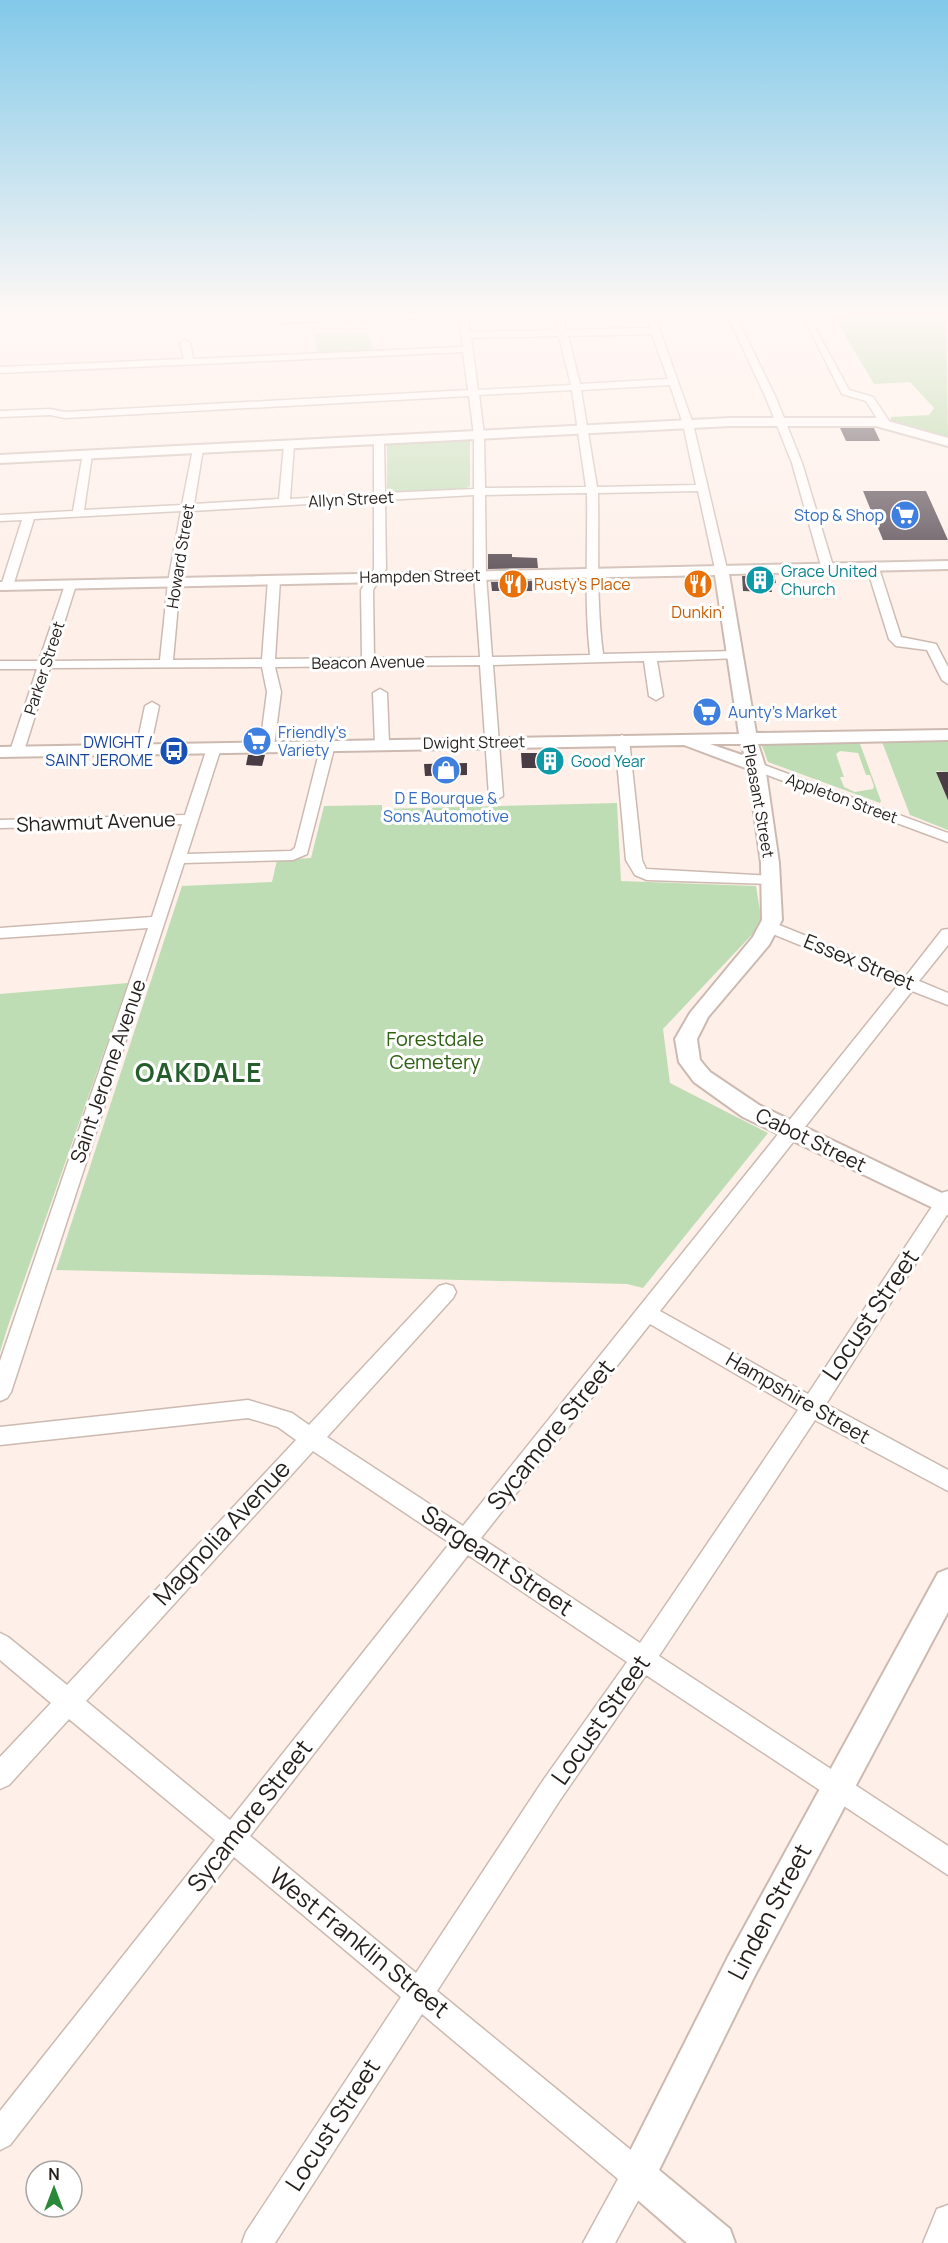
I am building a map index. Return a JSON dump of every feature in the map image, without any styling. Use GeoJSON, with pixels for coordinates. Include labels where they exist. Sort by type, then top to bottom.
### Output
{"type":"FeatureCollection","features":[{"type":"Feature","properties":{"kind":"main road"},"geometry":{"type":"LineString","coordinates":[[0,459],[780,421],[861,421],[886,424],[948,442]]}},
{"type":"Feature","properties":{"kind":"main road","name":"Hampden Street"},"geometry":{"type":"LineString","coordinates":[[4,586],[948,565]]}},
{"type":"Feature","properties":{"kind":"main road","name":"Pleasant Street"},"geometry":{"type":"LineString","coordinates":[[689,1055],[686,1039],[700,1013],[762,940],[772,920],[771,881],[756,766],[748,737],[721,569]]}},
{"type":"Feature","properties":{"kind":"main road","name":"Dwight Street"},"geometry":{"type":"LineString","coordinates":[[9,752],[493,741],[948,735]]}},
{"type":"Feature","properties":{"kind":"main road","name":"Appleton Street"},"geometry":{"type":"LineString","coordinates":[[667,739],[702,747],[756,766]]}},
{"type":"Feature","properties":{"kind":"main road","name":"Cabot Street"},"geometry":{"type":"LineString","coordinates":[[689,1055],[702,1077],[726,1096],[792,1132],[947,1203]]}},
{"type":"Feature","properties":{"kind":"main road","name":"Linden Street"},"geometry":{"type":"LineString","coordinates":[[637,2175],[741,1967],[948,1583]]}},
{"type":"Feature","properties":{"kind":"main road","name":"West Franklin Street"},"geometry":{"type":"LineString","coordinates":[[637,2175],[716,2243]]}},
{"type":"Feature","properties":{"kind":"street"},"geometry":{"type":"LineString","coordinates":[[477,419],[480,575],[496,796]]}},
{"type":"Feature","properties":{"kind":"street"},"geometry":{"type":"LineString","coordinates":[[582,419],[592,489],[594,573],[591,611],[597,658]]}},
{"type":"Feature","properties":{"kind":"street","name":"Pleasant Street"},"geometry":{"type":"LineString","coordinates":[[686,419],[721,569]]}},
{"type":"Feature","properties":{"kind":"street"},"geometry":{"type":"LineString","coordinates":[[885,419],[886,424]]}},
{"type":"Feature","properties":{"kind":"street"},"geometry":{"type":"LineString","coordinates":[[780,421],[797,463],[827,566]]}},
{"type":"Feature","properties":{"kind":"street"},"geometry":{"type":"LineString","coordinates":[[368,662],[367,590],[380,568],[379,440]]}},
{"type":"Feature","properties":{"kind":"street"},"geometry":{"type":"LineString","coordinates":[[284,502],[289,445]]}},
{"type":"Feature","properties":{"kind":"street","name":"Howard Street"},"geometry":{"type":"LineString","coordinates":[[166,664],[174,582],[198,449]]}},
{"type":"Feature","properties":{"kind":"street"},"geometry":{"type":"LineString","coordinates":[[78,514],[87,455]]}},
{"type":"Feature","properties":{"kind":"street","name":"Allyn Street"},"geometry":{"type":"LineString","coordinates":[[0,518],[478,492],[702,488]]}},
{"type":"Feature","properties":{"kind":"street"},"geometry":{"type":"LineString","coordinates":[[4,586],[29,517]]}},
{"type":"Feature","properties":{"kind":"street"},"geometry":{"type":"LineString","coordinates":[[872,565],[895,639],[900,643],[932,647],[948,680]]}},
{"type":"Feature","properties":{"kind":"street"},"geometry":{"type":"LineString","coordinates":[[267,746],[274,692],[268,663],[274,580]]}},
{"type":"Feature","properties":{"kind":"street","name":"Parker Street"},"geometry":{"type":"LineString","coordinates":[[9,752],[45,664],[70,585]]}},
{"type":"Feature","properties":{"kind":"street","name":"Beacon Avenue"},"geometry":{"type":"LineString","coordinates":[[0,665],[485,661],[736,655]]}},
{"type":"Feature","properties":{"kind":"street"},"geometry":{"type":"LineString","coordinates":[[651,657],[656,696]]}},
{"type":"Feature","properties":{"kind":"street"},"geometry":{"type":"LineString","coordinates":[[380,693],[382,744]]}},
{"type":"Feature","properties":{"kind":"street"},"geometry":{"type":"LineString","coordinates":[[143,749],[152,706]]}},
{"type":"Feature","properties":{"kind":"street"},"geometry":{"type":"LineString","coordinates":[[622,739],[634,860],[640,872],[647,875],[771,881]]}},
{"type":"Feature","properties":{"kind":"street"},"geometry":{"type":"LineString","coordinates":[[178,859],[293,855],[302,851],[328,745]]}},
{"type":"Feature","properties":{"kind":"street","name":"Saint Jerome Avenue"},"geometry":{"type":"LineString","coordinates":[[0,1392],[214,748]]}},
{"type":"Feature","properties":{"kind":"street","name":"Appleton Street"},"geometry":{"type":"LineString","coordinates":[[756,766],[948,838]]}},
{"type":"Feature","properties":{"kind":"street","name":"Shawmut Avenue"},"geometry":{"type":"LineString","coordinates":[[0,824],[191,819]]}},
{"type":"Feature","properties":{"kind":"street"},"geometry":{"type":"LineString","coordinates":[[0,933],[158,922]]}},
{"type":"Feature","properties":{"kind":"street","name":"Essex Street"},"geometry":{"type":"LineString","coordinates":[[769,926],[948,999]]}},
{"type":"Feature","properties":{"kind":"street","name":"Sycamore Street"},"geometry":{"type":"LineString","coordinates":[[0,2134],[466,1540],[649,1314],[948,934]]}},
{"type":"Feature","properties":{"kind":"street","name":"Locust Street"},"geometry":{"type":"LineString","coordinates":[[256,2243],[551,1791],[708,1566],[811,1404],[947,1203]]}},
{"type":"Feature","properties":{"kind":"street","name":"Magnolia Avenue"},"geometry":{"type":"LineString","coordinates":[[0,1776],[446,1292]]}},
{"type":"Feature","properties":{"kind":"street","name":"Hampshire Street"},"geometry":{"type":"LineString","coordinates":[[649,1314],[811,1404],[879,1445],[948,1481]]}},
{"type":"Feature","properties":{"kind":"street","name":"Sargeant Street"},"geometry":{"type":"LineString","coordinates":[[0,1436],[248,1409],[284,1420],[312,1436],[948,1862]]}},
{"type":"Feature","properties":{"kind":"street","name":"West Franklin Street"},"geometry":{"type":"LineString","coordinates":[[0,1645],[232,1840],[420,1992],[637,2175]]}},
{"type":"Feature","properties":{"kind":"street","name":"Linden Street"},"geometry":{"type":"LineString","coordinates":[[598,2243],[637,2175]]}},
{"type":"Feature","properties":{"kind":"street"},"geometry":{"type":"LineString","coordinates":[[938,2243],[948,2220]]}},
{"type":"Feature","properties":{"kind":"green space"},"geometry":{"type":"Polygon","coordinates":[[[948,419],[948,437],[891,420],[948,419]]]}},
{"type":"Feature","properties":{"kind":"green space"},"geometry":{"type":"Polygon","coordinates":[[[470,439],[470,486],[465,489],[387,492],[387,443],[470,439]]]}},
{"type":"Feature","properties":{"kind":"green space"},"geometry":{"type":"Polygon","coordinates":[[[948,740],[948,772],[936,771],[942,787],[948,787],[948,830],[910,815],[882,742],[948,740]]]}},
{"type":"Feature","properties":{"kind":"green space"},"geometry":{"type":"Polygon","coordinates":[[[859,741],[881,801],[880,803],[768,762],[761,743],[859,741]],[[840,751],[836,754],[844,777],[840,777],[844,787],[855,792],[873,789],[874,786],[870,775],[866,775],[858,753],[840,751]]]}},
{"type":"Feature","properties":{"kind":"green space","name":"Forestdale Cemetery"},"geometry":{"type":"Polygon","coordinates":[[[617,803],[621,881],[756,886],[762,924],[663,1029],[670,1083],[768,1133],[643,1288],[627,1284],[56,1270],[182,886],[272,882],[277,860],[311,858],[324,806],[382,805],[382,809],[617,803]]]}},
{"type":"Feature","properties":{"kind":"green space"},"geometry":{"type":"Polygon","coordinates":[[[128,983],[8,1326],[0,1352],[0,994],[128,983]]]}},
{"type":"Feature","properties":{"kind":"building"},"geometry":{"type":"Polygon","coordinates":[[[840,428],[874,428],[880,441],[846,441],[840,428]]]}},
{"type":"Feature","properties":{"kind":"building","name":"Stop & Shop"},"geometry":{"type":"Polygon","coordinates":[[[863,491],[926,491],[948,540],[883,540],[863,491]]]}},
{"type":"Feature","properties":{"kind":"building"},"geometry":{"type":"Polygon","coordinates":[[[488,554],[512,554],[512,557],[537,558],[538,568],[488,569],[488,554]]]}},
{"type":"Feature","properties":{"kind":"building","name":"Grace United Church"},"geometry":{"type":"Polygon","coordinates":[[[774,575],[776,583],[770,584],[772,592],[743,591],[742,576],[774,575]]]}},
{"type":"Feature","properties":{"kind":"building","name":"Dunkin'"},"geometry":{"type":"Polygon","coordinates":[[[685,579],[709,580],[710,590],[686,589],[685,579]]]}},
{"type":"Feature","properties":{"kind":"building","name":"Rusty's Place"},"geometry":{"type":"Polygon","coordinates":[[[535,581],[536,591],[492,591],[491,582],[535,581]]]}},
{"type":"Feature","properties":{"kind":"building","name":"Aunty's Market"},"geometry":{"type":"Polygon","coordinates":[[[697,705],[715,706],[717,719],[698,719],[697,705]]]}},
{"type":"Feature","properties":{"kind":"building"},"geometry":{"type":"Polygon","coordinates":[[[521,753],[542,753],[544,768],[522,768],[521,753]]]}},
{"type":"Feature","properties":{"kind":"building"},"geometry":{"type":"Polygon","coordinates":[[[248,755],[265,755],[262,766],[246,765],[248,755]]]}},
{"type":"Feature","properties":{"kind":"building","name":"D E Bourque & Sons Automotive"},"geometry":{"type":"Polygon","coordinates":[[[467,763],[467,775],[425,776],[424,764],[467,763]]]}},
{"type":"Feature","properties":{"kind":"building"},"geometry":{"type":"Polygon","coordinates":[[[936,772],[948,772],[948,800],[936,772]]]}},
{"type":"Feature","properties":{"kind":"place","name":"Stop & Shop"},"geometry":{"type":"Point","coordinates":[905,515]}},
{"type":"Feature","properties":{"kind":"place","name":"Grace United Church"},"geometry":{"type":"Point","coordinates":[760,580]}},
{"type":"Feature","properties":{"kind":"place","name":"Rusty's Place"},"geometry":{"type":"Point","coordinates":[513,584]}},
{"type":"Feature","properties":{"kind":"place","name":"Dunkin'"},"geometry":{"type":"Point","coordinates":[698,584]}},
{"type":"Feature","properties":{"kind":"place","name":"Aunty's Market"},"geometry":{"type":"Point","coordinates":[707,712]}},
{"type":"Feature","properties":{"kind":"place","name":"Friendly's Variety"},"geometry":{"type":"Point","coordinates":[257,741]}},
{"type":"Feature","properties":{"kind":"place","name":"DWIGHT / SAINT JEROME"},"geometry":{"type":"Point","coordinates":[174,751]}},
{"type":"Feature","properties":{"kind":"place","name":"Good Year"},"geometry":{"type":"Point","coordinates":[550,761]}},
{"type":"Feature","properties":{"kind":"place","name":"D E Bourque & Sons Automotive"},"geometry":{"type":"Point","coordinates":[446,770]}},
{"type":"Feature","properties":{"kind":"district","name":"OAKDALE"},"geometry":{"type":"Point","coordinates":[199,1073]}}]}
